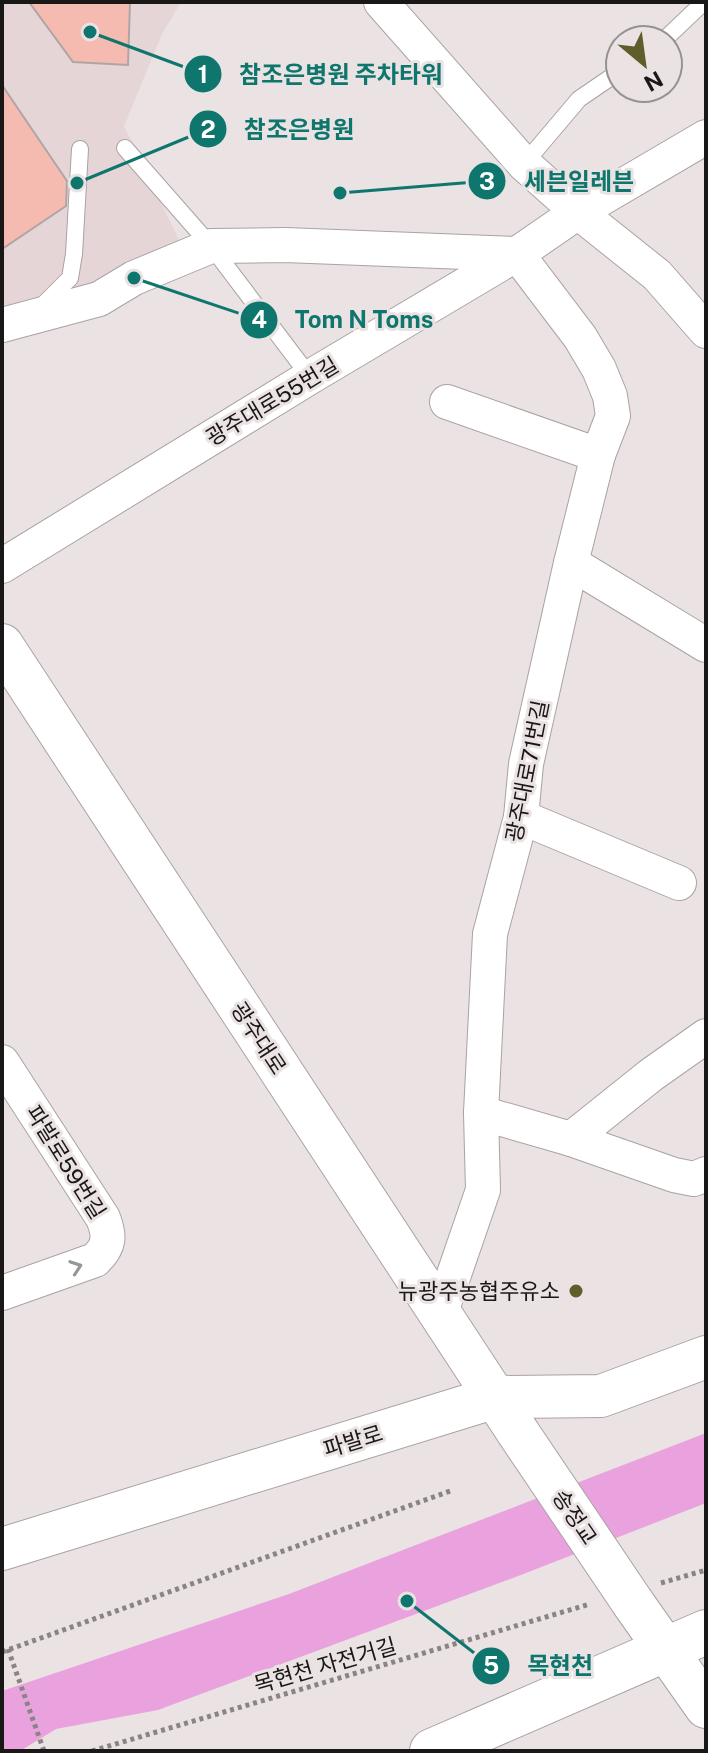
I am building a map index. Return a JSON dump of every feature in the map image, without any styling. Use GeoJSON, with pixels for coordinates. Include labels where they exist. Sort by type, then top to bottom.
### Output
{"type":"FeatureCollection","features":[{"type":"Feature","properties":{"kind":"main road"},"geometry":{"type":"LineString","coordinates":[[432,1751],[706,1632]]}},
{"type":"Feature","properties":{"kind":"street"},"geometry":{"type":"LineString","coordinates":[[381,2],[524,164],[657,275],[706,331]]}},
{"type":"Feature","properties":{"kind":"street","name":"광주대로55번길"},"geometry":{"type":"LineString","coordinates":[[2,566],[517,254],[578,212],[706,137]]}},
{"type":"Feature","properties":{"kind":"street"},"geometry":{"type":"LineString","coordinates":[[14,323],[99,299],[134,278],[211,246],[285,245],[517,254]]}},
{"type":"Feature","properties":{"kind":"street","name":"광주대로71번길"},"geometry":{"type":"LineString","coordinates":[[440,1315],[483,1190],[481,1113],[490,934],[521,817],[526,764],[571,563],[598,455],[613,416],[610,396],[599,369],[580,337],[517,254]]}},
{"type":"Feature","properties":{"kind":"street"},"geometry":{"type":"LineString","coordinates":[[447,402],[598,455]]}},
{"type":"Feature","properties":{"kind":"street"},"geometry":{"type":"LineString","coordinates":[[571,563],[706,645]]}},
{"type":"Feature","properties":{"kind":"street","name":"광주대로"},"geometry":{"type":"LineString","coordinates":[[2,645],[507,1414]]}},
{"type":"Feature","properties":{"kind":"street"},"geometry":{"type":"LineString","coordinates":[[521,817],[679,883]]}},
{"type":"Feature","properties":{"kind":"street"},"geometry":{"type":"LineString","coordinates":[[571,1139],[706,1036]]}},
{"type":"Feature","properties":{"kind":"street","name":"파발로59번길"},"geometry":{"type":"LineString","coordinates":[[2,1062],[103,1218],[109,1235],[105,1250],[95,1260],[2,1293]]}},
{"type":"Feature","properties":{"kind":"street"},"geometry":{"type":"LineString","coordinates":[[481,1113],[571,1139],[674,1175],[694,1179],[706,1174]]}},
{"type":"Feature","properties":{"kind":"street","name":"파발로"},"geometry":{"type":"LineString","coordinates":[[2,1549],[507,1414],[601,1396],[706,1357]]}},
{"type":"Feature","properties":{"kind":"street","name":"송정교"},"geometry":{"type":"LineString","coordinates":[[507,1414],[627,1597]]}},
{"type":"Feature","properties":{"kind":"street"},"geometry":{"type":"LineString","coordinates":[[627,1597],[706,1707]]}},
{"type":"Feature","properties":{"kind":"lane"},"geometry":{"type":"LineString","coordinates":[[681,24],[704,2]]}},
{"type":"Feature","properties":{"kind":"lane"},"geometry":{"type":"LineString","coordinates":[[524,164],[579,99],[604,82]]}},
{"type":"Feature","properties":{"kind":"lane"},"geometry":{"type":"LineString","coordinates":[[125,148],[211,246],[310,377]]}},
{"type":"Feature","properties":{"kind":"lane"},"geometry":{"type":"LineString","coordinates":[[14,323],[57,294],[70,278],[80,149]]}},
{"type":"Feature","properties":{"kind":"path"},"geometry":{"type":"LineString","coordinates":[[44,1751],[5,1650],[453,1490]]}},
{"type":"Feature","properties":{"kind":"path","name":"목현천 자전거길"},"geometry":{"type":"LineString","coordinates":[[92,1751],[627,1597],[706,1570]]}},
{"type":"Feature","properties":{"kind":"shaded area"},"geometry":{"type":"Polygon","coordinates":[[[2,2],[181,2],[162,34],[124,126],[179,240],[134,278],[2,308],[2,2]]]}},
{"type":"Feature","properties":{"kind":"shaded area"},"geometry":{"type":"Polygon","coordinates":[[[706,1433],[706,1503],[158,1710],[56,1729],[20,1751],[2,1751],[2,1691],[289,1594],[706,1433]]]}},
{"type":"Feature","properties":{"kind":"building"},"geometry":{"type":"Polygon","coordinates":[[[29,2],[130,2],[128,65],[73,62],[29,2]]]}},
{"type":"Feature","properties":{"kind":"building"},"geometry":{"type":"Polygon","coordinates":[[[2,85],[67,181],[66,206],[2,249],[2,85]]]}},
{"type":"Feature","properties":{"kind":"place","name":"참조은병원 주차타워"},"geometry":{"type":"Point","coordinates":[90,32]}},
{"type":"Feature","properties":{"kind":"place","name":"참조은병원"},"geometry":{"type":"Point","coordinates":[77,183]}},
{"type":"Feature","properties":{"kind":"place","name":"세븐일레븐"},"geometry":{"type":"Point","coordinates":[340,193]}},
{"type":"Feature","properties":{"kind":"place","name":"Tom N Toms"},"geometry":{"type":"Point","coordinates":[134,278]}},
{"type":"Feature","properties":{"kind":"place","name":"뉴광주농협주유소"},"geometry":{"type":"Point","coordinates":[576,1291]}},
{"type":"Feature","properties":{"kind":"place","name":"목현천"},"geometry":{"type":"Point","coordinates":[407,1601]}}]}
